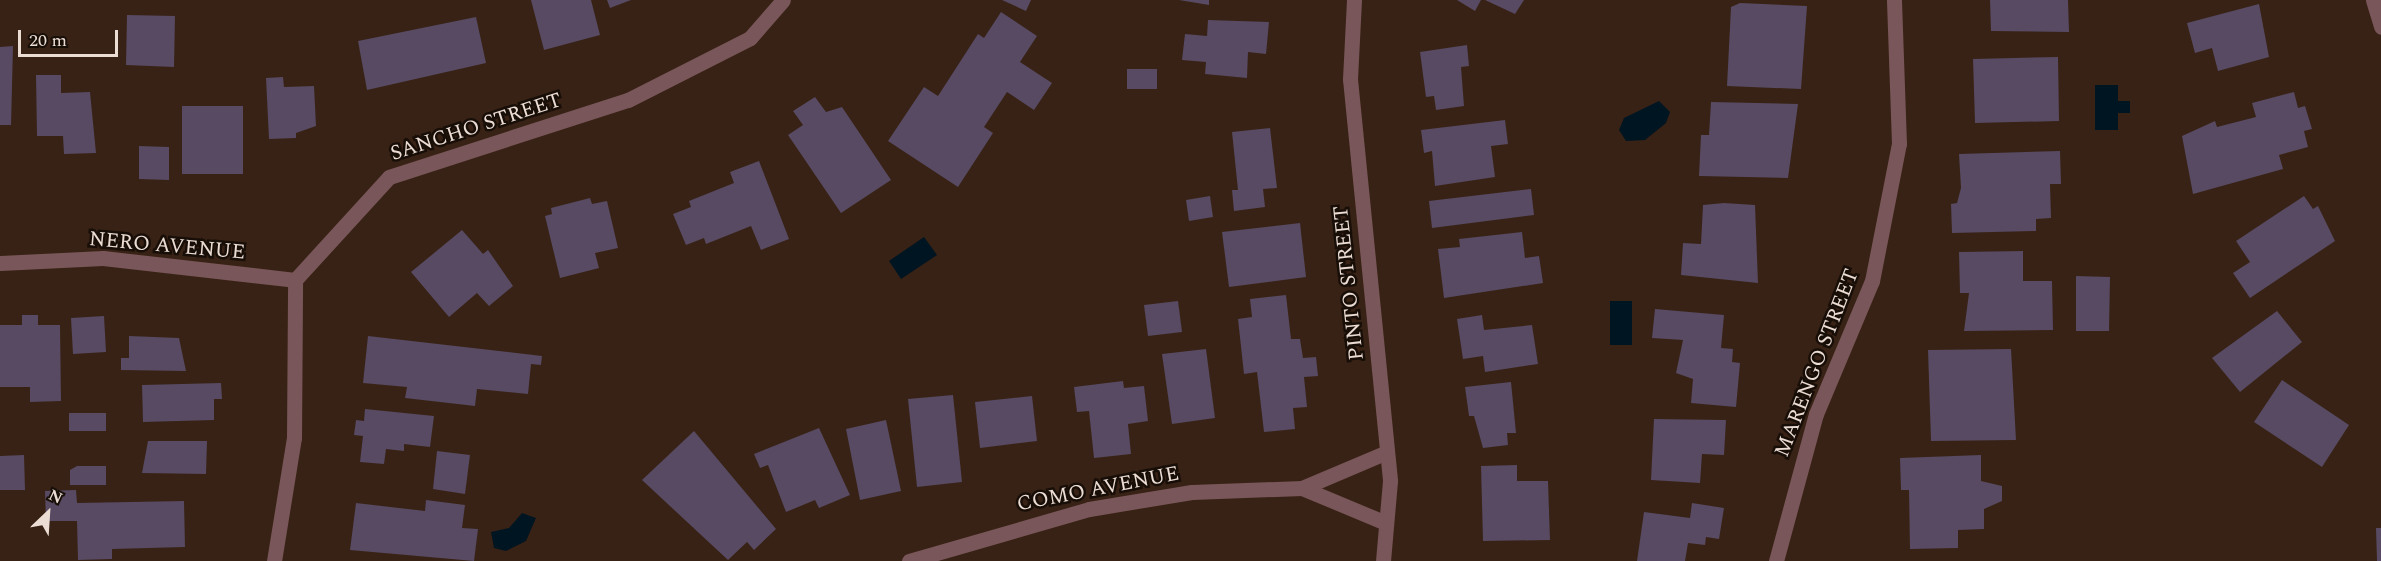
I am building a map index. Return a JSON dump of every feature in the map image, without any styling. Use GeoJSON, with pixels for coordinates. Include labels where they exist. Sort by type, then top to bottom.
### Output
{"type":"FeatureCollection","features":[{"type":"Feature","properties":{"kind":"street","name":"SANCHO STREET"},"geometry":{"type":"LineString","coordinates":[[295,280],[389,177],[628,100],[750,38],[783,0]]}},
{"type":"Feature","properties":{"kind":"street","name":"PINTO STREET"},"geometry":{"type":"LineString","coordinates":[[1354,0],[1350,79],[1387,453],[1383,561]]}},
{"type":"Feature","properties":{"kind":"street","name":"MARENGO STREET"},"geometry":{"type":"LineString","coordinates":[[1776,561],[1816,414],[1872,281],[1899,144],[1894,0]]}},
{"type":"Feature","properties":{"kind":"street"},"geometry":{"type":"LineString","coordinates":[[2373,0],[2381,27]]}},
{"type":"Feature","properties":{"kind":"street","name":"NERO AVENUE"},"geometry":{"type":"LineString","coordinates":[[0,263],[103,258],[295,280]]}},
{"type":"Feature","properties":{"kind":"street"},"geometry":{"type":"LineString","coordinates":[[274,561],[294,438],[295,280]]}},
{"type":"Feature","properties":{"kind":"street","name":"COMO AVENUE"},"geometry":{"type":"LineString","coordinates":[[909,561],[1089,509],[1192,492],[1302,488],[1387,453]]}},
{"type":"Feature","properties":{"kind":"street","name":"COMO AVENUE"},"geometry":{"type":"LineString","coordinates":[[1302,488],[1386,523]]}},
{"type":"Feature","properties":{"kind":"water"},"geometry":{"type":"Polygon","coordinates":[[[2095,85],[2118,85],[2118,101],[2130,101],[2130,113],[2118,113],[2118,130],[2095,130],[2095,85]]]}},
{"type":"Feature","properties":{"kind":"water"},"geometry":{"type":"Polygon","coordinates":[[[1659,101],[1670,112],[1666,123],[1645,140],[1626,141],[1619,130],[1624,118],[1659,101]]]}},
{"type":"Feature","properties":{"kind":"water"},"geometry":{"type":"Polygon","coordinates":[[[924,237],[937,255],[901,279],[889,261],[924,237]]]}},
{"type":"Feature","properties":{"kind":"water"},"geometry":{"type":"Polygon","coordinates":[[[1610,301],[1632,301],[1632,345],[1610,345],[1610,301]]]}},
{"type":"Feature","properties":{"kind":"water"},"geometry":{"type":"Polygon","coordinates":[[[522,513],[536,518],[526,541],[506,551],[494,548],[491,532],[509,528],[522,513]]]}},
{"type":"Feature","properties":{"kind":"building"},"geometry":{"type":"Polygon","coordinates":[[[531,0],[591,0],[600,35],[544,50],[531,0]]]}},
{"type":"Feature","properties":{"kind":"building"},"geometry":{"type":"Polygon","coordinates":[[[607,0],[631,0],[610,8],[607,0]]]}},
{"type":"Feature","properties":{"kind":"building"},"geometry":{"type":"Polygon","coordinates":[[[1002,0],[1031,0],[1026,11],[1002,0]]]}},
{"type":"Feature","properties":{"kind":"building"},"geometry":{"type":"Polygon","coordinates":[[[1179,0],[1209,0],[1209,5],[1179,0]]]}},
{"type":"Feature","properties":{"kind":"building"},"geometry":{"type":"Polygon","coordinates":[[[1457,0],[1481,0],[1475,11],[1457,0]]]}},
{"type":"Feature","properties":{"kind":"building"},"geometry":{"type":"Polygon","coordinates":[[[1485,0],[1524,0],[1515,14],[1485,0]]]}},
{"type":"Feature","properties":{"kind":"building"},"geometry":{"type":"Polygon","coordinates":[[[1990,0],[2068,0],[2069,32],[1991,31],[1990,0]]]}},
{"type":"Feature","properties":{"kind":"building"},"geometry":{"type":"Polygon","coordinates":[[[1740,3],[1807,6],[1801,89],[1727,86],[1731,7],[1740,3]]]}},
{"type":"Feature","properties":{"kind":"building"},"geometry":{"type":"Polygon","coordinates":[[[2259,4],[2269,57],[2218,71],[2212,48],[2195,53],[2187,23],[2259,4]]]}},
{"type":"Feature","properties":{"kind":"building"},"geometry":{"type":"Polygon","coordinates":[[[1001,12],[1037,36],[1020,62],[1052,83],[1034,110],[1007,92],[984,127],[993,133],[958,187],[888,141],[924,87],[938,96],[978,34],[984,38],[1001,12]]]}},
{"type":"Feature","properties":{"kind":"building"},"geometry":{"type":"Polygon","coordinates":[[[127,15],[175,16],[174,67],[126,65],[127,15]]]}},
{"type":"Feature","properties":{"kind":"building"},"geometry":{"type":"Polygon","coordinates":[[[476,17],[486,63],[367,90],[358,41],[476,17]]]}},
{"type":"Feature","properties":{"kind":"building"},"geometry":{"type":"Polygon","coordinates":[[[1208,20],[1269,22],[1266,54],[1248,52],[1247,78],[1205,74],[1206,62],[1182,60],[1185,34],[1207,36],[1208,20]]]}},
{"type":"Feature","properties":{"kind":"building"},"geometry":{"type":"Polygon","coordinates":[[[1467,45],[1469,66],[1461,67],[1464,106],[1436,110],[1434,96],[1426,97],[1420,52],[1467,45]]]}},
{"type":"Feature","properties":{"kind":"building"},"geometry":{"type":"Polygon","coordinates":[[[13,46],[11,125],[0,125],[0,47],[13,46]]]}},
{"type":"Feature","properties":{"kind":"building"},"geometry":{"type":"Polygon","coordinates":[[[2058,57],[2059,121],[1975,123],[1973,59],[2058,57]]]}},
{"type":"Feature","properties":{"kind":"building"},"geometry":{"type":"Polygon","coordinates":[[[1127,69],[1157,69],[1157,89],[1127,89],[1127,69]]]}},
{"type":"Feature","properties":{"kind":"building"},"geometry":{"type":"Polygon","coordinates":[[[36,75],[61,75],[61,93],[90,92],[96,153],[64,154],[63,136],[37,136],[36,75]]]}},
{"type":"Feature","properties":{"kind":"building"},"geometry":{"type":"Polygon","coordinates":[[[283,77],[284,87],[314,86],[316,126],[296,133],[296,138],[269,139],[266,78],[283,77]]]}},
{"type":"Feature","properties":{"kind":"building"},"geometry":{"type":"Polygon","coordinates":[[[2294,92],[2298,108],[2305,106],[2312,129],[2304,131],[2308,147],[2279,155],[2283,169],[2193,194],[2182,136],[2215,121],[2217,127],[2256,117],[2252,103],[2294,92]]]}},
{"type":"Feature","properties":{"kind":"building"},"geometry":{"type":"Polygon","coordinates":[[[815,97],[826,112],[842,107],[891,180],[841,213],[788,135],[803,125],[793,111],[815,97]]]}},
{"type":"Feature","properties":{"kind":"building"},"geometry":{"type":"Polygon","coordinates":[[[1711,102],[1798,104],[1788,178],[1699,176],[1701,135],[1709,135],[1711,102]]]}},
{"type":"Feature","properties":{"kind":"building"},"geometry":{"type":"Polygon","coordinates":[[[182,106],[243,106],[243,174],[182,174],[182,106]]]}},
{"type":"Feature","properties":{"kind":"building"},"geometry":{"type":"Polygon","coordinates":[[[1505,120],[1508,144],[1491,146],[1495,177],[1435,186],[1432,151],[1424,153],[1421,130],[1505,120]]]}},
{"type":"Feature","properties":{"kind":"building"},"geometry":{"type":"Polygon","coordinates":[[[1270,128],[1277,188],[1263,189],[1265,207],[1234,211],[1232,190],[1238,190],[1232,132],[1270,128]]]}},
{"type":"Feature","properties":{"kind":"building"},"geometry":{"type":"Polygon","coordinates":[[[139,146],[169,147],[169,180],[139,179],[139,146]]]}},
{"type":"Feature","properties":{"kind":"building"},"geometry":{"type":"Polygon","coordinates":[[[2060,151],[2061,184],[2050,184],[2051,218],[2036,219],[2036,231],[1952,233],[1951,204],[1957,203],[1961,188],[1959,154],[2060,151]]]}},
{"type":"Feature","properties":{"kind":"building"},"geometry":{"type":"Polygon","coordinates":[[[759,161],[789,239],[761,250],[751,226],[706,244],[704,238],[686,245],[673,214],[691,207],[689,201],[734,183],[730,172],[759,161]]]}},
{"type":"Feature","properties":{"kind":"building"},"geometry":{"type":"Polygon","coordinates":[[[1531,189],[1534,215],[1432,228],[1429,201],[1531,189]]]}},
{"type":"Feature","properties":{"kind":"building"},"geometry":{"type":"Polygon","coordinates":[[[1210,196],[1213,217],[1189,221],[1186,200],[1210,196]]]}},
{"type":"Feature","properties":{"kind":"building"},"geometry":{"type":"Polygon","coordinates":[[[2304,196],[2313,209],[2318,206],[2335,241],[2250,298],[2233,273],[2250,262],[2236,241],[2304,196]]]}},
{"type":"Feature","properties":{"kind":"building"},"geometry":{"type":"Polygon","coordinates":[[[590,198],[592,204],[607,201],[618,248],[595,253],[599,268],[560,278],[545,216],[552,214],[551,208],[590,198]]]}},
{"type":"Feature","properties":{"kind":"building"},"geometry":{"type":"Polygon","coordinates":[[[1724,203],[1755,205],[1758,283],[1681,275],[1683,243],[1701,244],[1703,205],[1724,203]]]}},
{"type":"Feature","properties":{"kind":"building"},"geometry":{"type":"Polygon","coordinates":[[[1300,223],[1306,277],[1229,287],[1222,232],[1300,223]]]}},
{"type":"Feature","properties":{"kind":"building"},"geometry":{"type":"Polygon","coordinates":[[[462,230],[483,254],[488,250],[513,286],[489,306],[477,293],[449,317],[411,272],[462,230]]]}},
{"type":"Feature","properties":{"kind":"building"},"geometry":{"type":"Polygon","coordinates":[[[1522,232],[1525,258],[1539,256],[1543,283],[1444,298],[1438,249],[1460,247],[1459,239],[1522,232]]]}},
{"type":"Feature","properties":{"kind":"building"},"geometry":{"type":"Polygon","coordinates":[[[2023,251],[2023,281],[2052,281],[2053,330],[1964,331],[1969,293],[1960,293],[1959,252],[2023,251]]]}},
{"type":"Feature","properties":{"kind":"building"},"geometry":{"type":"Polygon","coordinates":[[[2076,276],[2110,277],[2109,331],[2076,331],[2076,276]]]}},
{"type":"Feature","properties":{"kind":"building"},"geometry":{"type":"Polygon","coordinates":[[[1286,295],[1291,339],[1300,339],[1303,358],[1316,357],[1318,376],[1304,377],[1307,407],[1293,408],[1295,429],[1264,432],[1257,372],[1244,374],[1238,319],[1252,317],[1250,299],[1286,295]]]}},
{"type":"Feature","properties":{"kind":"building"},"geometry":{"type":"Polygon","coordinates":[[[1178,301],[1182,332],[1148,336],[1144,305],[1178,301]]]}},
{"type":"Feature","properties":{"kind":"building"},"geometry":{"type":"Polygon","coordinates":[[[1655,309],[1724,315],[1721,348],[1733,349],[1732,362],[1740,363],[1736,407],[1691,403],[1693,379],[1676,373],[1683,340],[1652,338],[1655,309]]]}},
{"type":"Feature","properties":{"kind":"building"},"geometry":{"type":"Polygon","coordinates":[[[2277,311],[2302,342],[2240,392],[2212,358],[2277,311]]]}},
{"type":"Feature","properties":{"kind":"building"},"geometry":{"type":"Polygon","coordinates":[[[22,315],[38,315],[38,325],[60,325],[61,401],[30,402],[30,387],[0,387],[0,325],[22,325],[22,315]]]}},
{"type":"Feature","properties":{"kind":"building"},"geometry":{"type":"Polygon","coordinates":[[[1482,315],[1484,330],[1532,325],[1538,364],[1485,372],[1483,356],[1463,359],[1457,319],[1482,315]]]}},
{"type":"Feature","properties":{"kind":"building"},"geometry":{"type":"Polygon","coordinates":[[[104,316],[106,352],[73,354],[71,318],[104,316]]]}},
{"type":"Feature","properties":{"kind":"building"},"geometry":{"type":"Polygon","coordinates":[[[129,336],[179,338],[186,371],[121,370],[121,358],[129,358],[129,336]]]}},
{"type":"Feature","properties":{"kind":"building"},"geometry":{"type":"Polygon","coordinates":[[[368,336],[542,356],[541,365],[531,364],[528,394],[477,389],[475,406],[405,398],[407,387],[363,383],[368,336]]]}},
{"type":"Feature","properties":{"kind":"building"},"geometry":{"type":"Polygon","coordinates":[[[1206,349],[1215,418],[1172,424],[1162,354],[1206,349]]]}},
{"type":"Feature","properties":{"kind":"building"},"geometry":{"type":"Polygon","coordinates":[[[2011,349],[2016,440],[1931,441],[1928,350],[2011,349]]]}},
{"type":"Feature","properties":{"kind":"building"},"geometry":{"type":"Polygon","coordinates":[[[2282,380],[2349,425],[2322,467],[2254,422],[2282,380]]]}},
{"type":"Feature","properties":{"kind":"building"},"geometry":{"type":"Polygon","coordinates":[[[1123,381],[1124,388],[1144,386],[1148,421],[1128,424],[1131,454],[1094,458],[1089,411],[1077,412],[1074,387],[1123,381]]]}},
{"type":"Feature","properties":{"kind":"building"},"geometry":{"type":"Polygon","coordinates":[[[1511,382],[1516,433],[1507,433],[1508,445],[1483,448],[1474,416],[1469,416],[1465,387],[1511,382]]]}},
{"type":"Feature","properties":{"kind":"building"},"geometry":{"type":"Polygon","coordinates":[[[221,383],[222,399],[214,399],[214,420],[143,422],[142,385],[221,383]]]}},
{"type":"Feature","properties":{"kind":"building"},"geometry":{"type":"Polygon","coordinates":[[[953,395],[962,482],[917,487],[908,399],[953,395]]]}},
{"type":"Feature","properties":{"kind":"building"},"geometry":{"type":"Polygon","coordinates":[[[1032,396],[1037,441],[980,448],[975,402],[1032,396]]]}},
{"type":"Feature","properties":{"kind":"building"},"geometry":{"type":"Polygon","coordinates":[[[365,409],[434,416],[430,447],[404,444],[404,451],[386,449],[384,464],[360,462],[363,436],[354,435],[356,420],[364,421],[365,409]]]}},
{"type":"Feature","properties":{"kind":"building"},"geometry":{"type":"Polygon","coordinates":[[[69,413],[106,413],[106,431],[69,431],[69,413]]]}},
{"type":"Feature","properties":{"kind":"building"},"geometry":{"type":"Polygon","coordinates":[[[1654,419],[1726,420],[1724,455],[1702,454],[1700,483],[1651,480],[1654,419]]]}},
{"type":"Feature","properties":{"kind":"building"},"geometry":{"type":"Polygon","coordinates":[[[886,420],[901,491],[860,500],[846,429],[886,420]]]}},
{"type":"Feature","properties":{"kind":"building"},"geometry":{"type":"Polygon","coordinates":[[[819,428],[850,495],[819,508],[815,500],[786,512],[768,465],[760,468],[754,454],[819,428]]]}},
{"type":"Feature","properties":{"kind":"building"},"geometry":{"type":"Polygon","coordinates":[[[694,431],[776,529],[754,550],[747,542],[728,560],[642,480],[694,431]]]}},
{"type":"Feature","properties":{"kind":"building"},"geometry":{"type":"Polygon","coordinates":[[[148,441],[207,441],[206,474],[142,473],[148,441]]]}},
{"type":"Feature","properties":{"kind":"building"},"geometry":{"type":"Polygon","coordinates":[[[437,451],[470,455],[465,494],[433,489],[437,451]]]}},
{"type":"Feature","properties":{"kind":"building"},"geometry":{"type":"Polygon","coordinates":[[[24,455],[25,490],[0,490],[0,456],[24,455]]]}},
{"type":"Feature","properties":{"kind":"building"},"geometry":{"type":"Polygon","coordinates":[[[1981,455],[1981,481],[2002,486],[2002,501],[1984,509],[1984,529],[1958,530],[1958,548],[1910,549],[1909,490],[1901,490],[1900,458],[1981,455]]]}},
{"type":"Feature","properties":{"kind":"building"},"geometry":{"type":"Polygon","coordinates":[[[1517,465],[1517,481],[1548,481],[1550,540],[1483,541],[1481,466],[1517,465]]]}},
{"type":"Feature","properties":{"kind":"building"},"geometry":{"type":"Polygon","coordinates":[[[77,466],[106,466],[106,485],[70,485],[70,470],[77,466]]]}},
{"type":"Feature","properties":{"kind":"building"},"geometry":{"type":"Polygon","coordinates":[[[76,490],[77,503],[184,501],[185,547],[112,549],[112,559],[78,560],[77,521],[46,521],[45,491],[76,490]]]}},
{"type":"Feature","properties":{"kind":"building"},"geometry":{"type":"Polygon","coordinates":[[[426,500],[465,505],[462,528],[478,529],[474,561],[350,550],[356,503],[425,511],[426,500]]]}},
{"type":"Feature","properties":{"kind":"building"},"geometry":{"type":"Polygon","coordinates":[[[1692,503],[1724,508],[1719,539],[1706,537],[1705,545],[1688,543],[1685,561],[1637,561],[1644,512],[1690,518],[1692,503]]]}},
{"type":"Feature","properties":{"kind":"building"},"geometry":{"type":"Polygon","coordinates":[[[2376,528],[2381,528],[2381,561],[2377,561],[2376,528]]]}}]}
